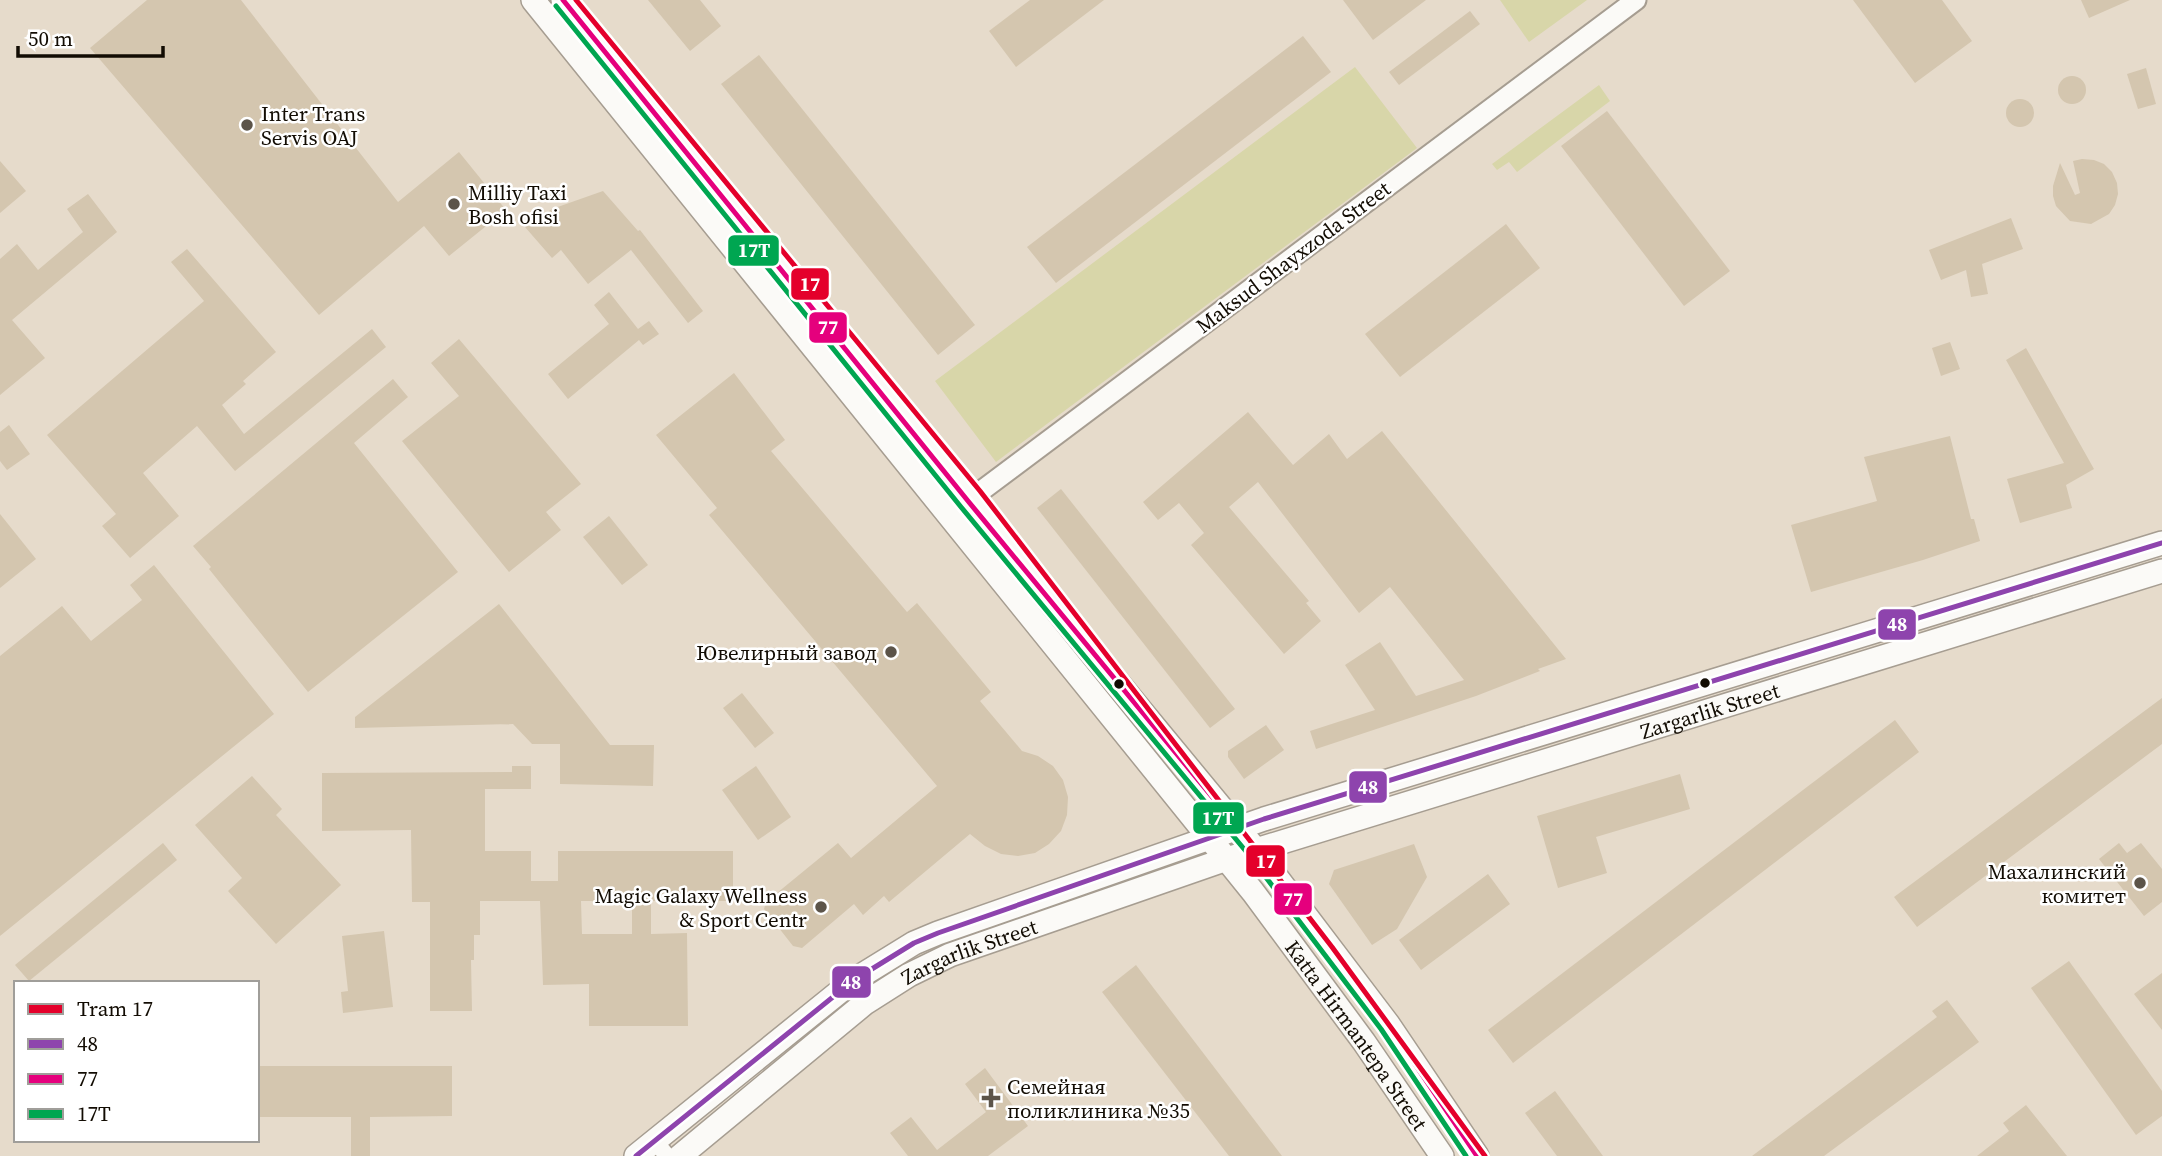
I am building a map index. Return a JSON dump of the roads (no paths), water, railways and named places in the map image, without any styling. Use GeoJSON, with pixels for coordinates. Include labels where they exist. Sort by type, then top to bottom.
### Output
{"type":"FeatureCollection","features":[{"type":"Feature","properties":{"kind":"main road","name":"Katta Hirmаntepa Street"},"geometry":{"type":"LineString","coordinates":[[533,0],[949,514],[1226,842],[1256,850],[1388,1024],[1477,1156]]}},
{"type":"Feature","properties":{"kind":"main road","name":"Katta Hirmаntepa Street"},"geometry":{"type":"LineString","coordinates":[[563,0],[968,501],[1226,842],[1442,1156]]}},
{"type":"Feature","properties":{"kind":"main road","name":"Zargarlik Street"},"geometry":{"type":"LineString","coordinates":[[636,1156],[661,1149],[854,980],[914,943],[2162,543]]}},
{"type":"Feature","properties":{"kind":"main road","name":"Zargarlik Street"},"geometry":{"type":"LineString","coordinates":[[1256,850],[2162,571]]}},
{"type":"Feature","properties":{"kind":"main road","name":"Zargarlik Street"},"geometry":{"type":"LineString","coordinates":[[681,1156],[865,1003],[909,975],[1226,842]]}},
{"type":"Feature","properties":{"kind":"street","name":"Maksud Shayxzoda Street"},"geometry":{"type":"LineString","coordinates":[[949,514],[1636,0]]}},
{"type":"Feature","properties":{"kind":"tram line","name":"17"},"geometry":{"type":"LineString","coordinates":[[576,0],[980,491],[1332,947],[1485,1156]]}},
{"type":"Feature","properties":{"kind":"place","name":"Inter Trans Servis OAJ"},"geometry":{"type":"Point","coordinates":[247,125]}},
{"type":"Feature","properties":{"kind":"place","name":"Milliy Taxi Bosh ofisi"},"geometry":{"type":"Point","coordinates":[454,204]}},
{"type":"Feature","properties":{"kind":"place","name":"Ювелирный завод"},"geometry":{"type":"Point","coordinates":[891,652]}},
{"type":"Feature","properties":{"kind":"place","name":"Махалинский комитет"},"geometry":{"type":"Point","coordinates":[2140,883]}},
{"type":"Feature","properties":{"kind":"place","name":"Magic Galaxy Wellness & Sport Centr"},"geometry":{"type":"Point","coordinates":[821,907]}},
{"type":"Feature","properties":{"kind":"place","name":"Семейная поликлиника №35"},"geometry":{"type":"Point","coordinates":[991,1098]}}]}
